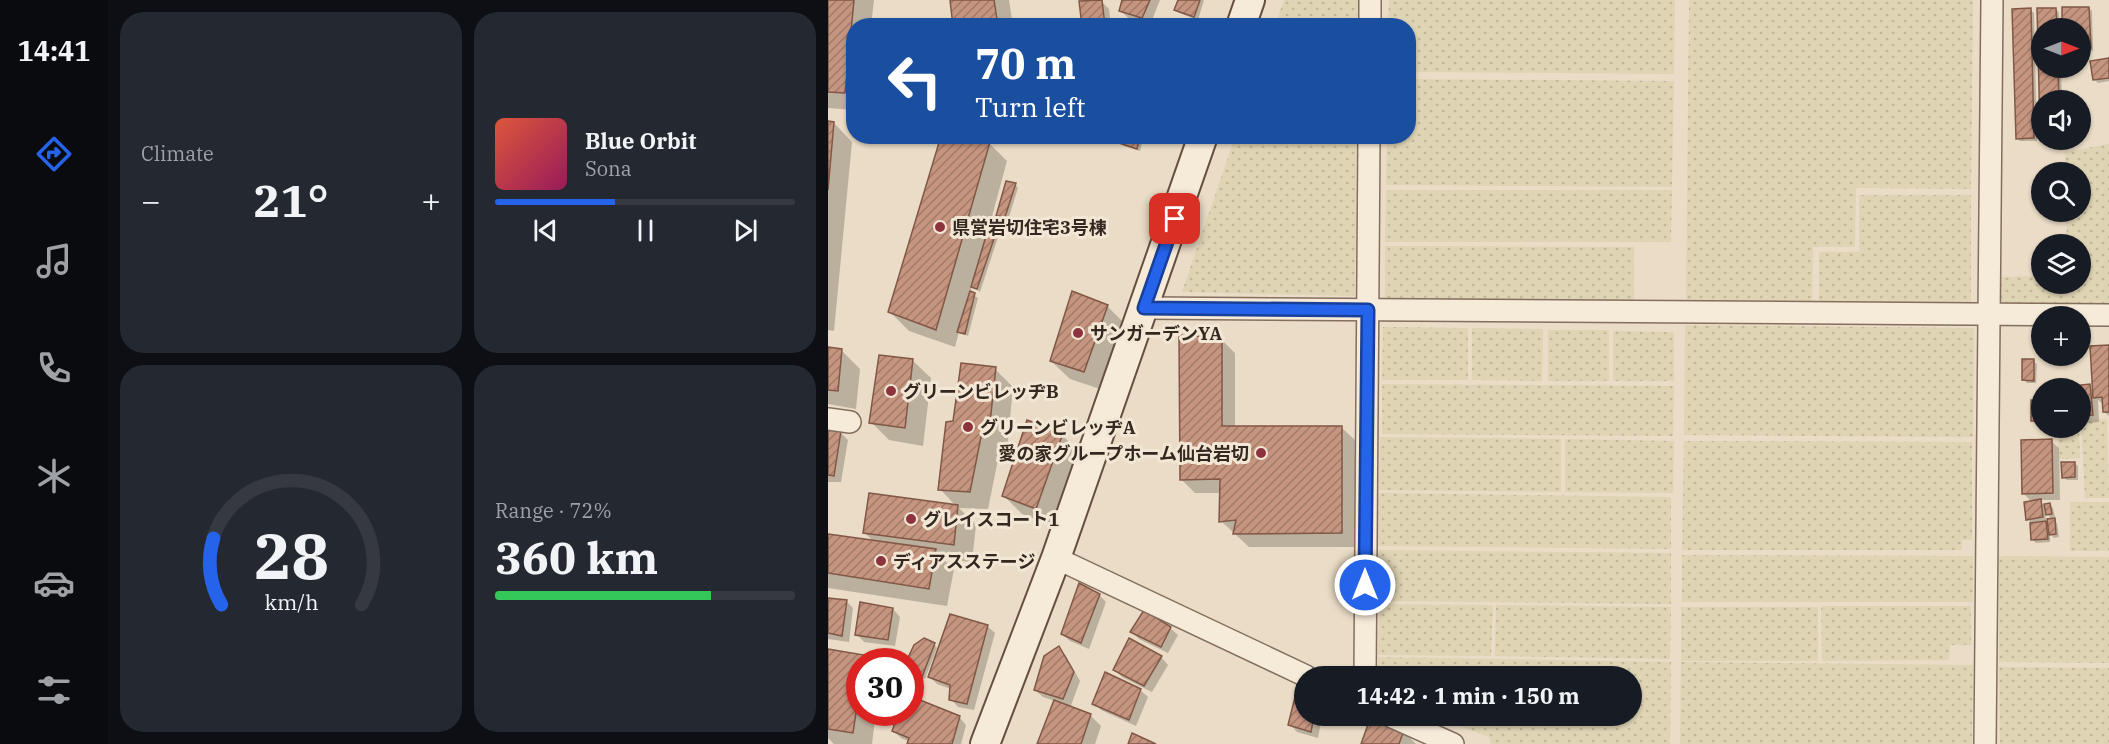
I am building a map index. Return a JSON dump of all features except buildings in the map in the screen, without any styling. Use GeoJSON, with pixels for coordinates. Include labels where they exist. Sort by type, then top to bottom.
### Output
{"type":"FeatureCollection","features":[{"type":"Feature","properties":{"kind":"street"},"geometry":{"type":"LineString","coordinates":[[1244,18],[1250,0]]}},
{"type":"Feature","properties":{"kind":"street"},"geometry":{"type":"LineString","coordinates":[[1370,0],[1370,18]]}},
{"type":"Feature","properties":{"kind":"street"},"geometry":{"type":"LineString","coordinates":[[1985,744],[1992,0]]}},
{"type":"Feature","properties":{"kind":"street"},"geometry":{"type":"LineString","coordinates":[[985,744],[1056,558],[1200,144]]}},
{"type":"Feature","properties":{"kind":"street"},"geometry":{"type":"LineString","coordinates":[[1365,666],[1369,144]]}},
{"type":"Feature","properties":{"kind":"street"},"geometry":{"type":"LineString","coordinates":[[1144,308],[2109,315]]}},
{"type":"Feature","properties":{"kind":"street"},"geometry":{"type":"LineString","coordinates":[[828,419],[850,422]]}},
{"type":"Feature","properties":{"kind":"street"},"geometry":{"type":"LineString","coordinates":[[1056,558],[1294,670]]}},
{"type":"Feature","properties":{"kind":"street"},"geometry":{"type":"LineString","coordinates":[[1412,726],[1453,744]]}},
{"type":"Feature","properties":{"kind":"shaded area"},"geometry":{"type":"Polygon","coordinates":[[[1284,0],[1360,0],[1359,18],[1278,18],[1284,0]]]}},
{"type":"Feature","properties":{"kind":"shaded area"},"geometry":{"type":"Polygon","coordinates":[[[1389,0],[1675,0],[1674,74],[1416,72],[1416,18],[1388,18],[1389,0]]]}},
{"type":"Feature","properties":{"kind":"shaded area"},"geometry":{"type":"Polygon","coordinates":[[[1689,0],[1973,0],[1971,189],[1856,188],[1855,247],[1813,247],[1812,301],[1686,300],[1689,0]]]}},
{"type":"Feature","properties":{"kind":"shaded area"},"geometry":{"type":"Polygon","coordinates":[[[1416,79],[1674,81],[1672,187],[1386,185],[1387,144],[1416,144],[1416,79]]]}},
{"type":"Feature","properties":{"kind":"shaded area"},"geometry":{"type":"Polygon","coordinates":[[[1233,144],[1357,144],[1355,296],[1182,292],[1233,144]]]}},
{"type":"Feature","properties":{"kind":"shaded area"},"geometry":{"type":"Polygon","coordinates":[[[2109,144],[2109,308],[2031,306],[2031,309],[1999,310],[2002,277],[2031,276],[2031,294],[2091,294],[2091,234],[2067,234],[2066,222],[2091,222],[2091,162],[2066,162],[2065,152],[2091,150],[2091,147],[2109,144]]]}},
{"type":"Feature","properties":{"kind":"shaded area"},"geometry":{"type":"Polygon","coordinates":[[[1386,190],[1672,190],[1671,242],[1385,242],[1386,190]]]}},
{"type":"Feature","properties":{"kind":"shaded area"},"geometry":{"type":"Polygon","coordinates":[[[1859,195],[1971,195],[1971,303],[1819,303],[1819,252],[1859,252],[1859,195]]]}},
{"type":"Feature","properties":{"kind":"shaded area"},"geometry":{"type":"Polygon","coordinates":[[[1385,246],[1634,247],[1634,301],[1385,300],[1385,246]]]}},
{"type":"Feature","properties":{"kind":"shaded area"},"geometry":{"type":"Polygon","coordinates":[[[1685,325],[1974,328],[1973,437],[1684,435],[1685,325]]]}},
{"type":"Feature","properties":{"kind":"shaded area"},"geometry":{"type":"Polygon","coordinates":[[[1383,327],[1468,328],[1468,380],[1382,380],[1383,327]]]}},
{"type":"Feature","properties":{"kind":"shaded area"},"geometry":{"type":"Polygon","coordinates":[[[1472,328],[1543,329],[1542,381],[1472,380],[1472,328]]]}},
{"type":"Feature","properties":{"kind":"shaded area"},"geometry":{"type":"Polygon","coordinates":[[[1548,330],[1609,330],[1609,381],[1548,381],[1548,330]]]}},
{"type":"Feature","properties":{"kind":"shaded area"},"geometry":{"type":"Polygon","coordinates":[[[1613,331],[1674,332],[1674,381],[1613,381],[1613,331]]]}},
{"type":"Feature","properties":{"kind":"shaded area"},"geometry":{"type":"Polygon","coordinates":[[[1382,384],[1674,386],[1673,436],[1382,434],[1382,384]]]}},
{"type":"Feature","properties":{"kind":"shaded area"},"geometry":{"type":"Polygon","coordinates":[[[2107,419],[2109,498],[2085,498],[2082,438],[2091,438],[2091,420],[2107,419]]]}},
{"type":"Feature","properties":{"kind":"shaded area"},"geometry":{"type":"Polygon","coordinates":[[[1380,437],[1561,439],[1561,492],[1379,490],[1380,437]]]}},
{"type":"Feature","properties":{"kind":"shaded area"},"geometry":{"type":"Polygon","coordinates":[[[2058,438],[2079,438],[2080,458],[2059,459],[2058,438]]]}},
{"type":"Feature","properties":{"kind":"shaded area"},"geometry":{"type":"Polygon","coordinates":[[[1565,439],[1674,441],[1673,493],[1565,492],[1565,439]]]}},
{"type":"Feature","properties":{"kind":"shaded area"},"geometry":{"type":"Polygon","coordinates":[[[1684,441],[1972,442],[1972,540],[1962,540],[1962,550],[1682,550],[1684,441]]]}},
{"type":"Feature","properties":{"kind":"shaded area"},"geometry":{"type":"Polygon","coordinates":[[[1378,493],[1671,497],[1671,549],[1377,546],[1378,493]]]}},
{"type":"Feature","properties":{"kind":"shaded area"},"geometry":{"type":"Polygon","coordinates":[[[2070,502],[2109,502],[2109,551],[2070,551],[2070,502]]]}},
{"type":"Feature","properties":{"kind":"shaded area"},"geometry":{"type":"Polygon","coordinates":[[[1379,550],[1671,553],[1671,604],[1378,601],[1379,550]]]}},
{"type":"Feature","properties":{"kind":"shaded area"},"geometry":{"type":"Polygon","coordinates":[[[1682,555],[1973,556],[1973,602],[1682,602],[1682,555]]]}},
{"type":"Feature","properties":{"kind":"shaded area"},"geometry":{"type":"Polygon","coordinates":[[[1999,556],[2109,557],[2109,663],[1999,662],[1999,556]]]}},
{"type":"Feature","properties":{"kind":"shaded area"},"geometry":{"type":"Polygon","coordinates":[[[1379,604],[1493,605],[1491,656],[1378,655],[1379,604]]]}},
{"type":"Feature","properties":{"kind":"shaded area"},"geometry":{"type":"Polygon","coordinates":[[[1496,605],[1671,607],[1670,659],[1495,656],[1496,605]]]}},
{"type":"Feature","properties":{"kind":"shaded area"},"geometry":{"type":"Polygon","coordinates":[[[1821,606],[1971,606],[1971,645],[1950,645],[1949,660],[1822,661],[1821,606]]]}},
{"type":"Feature","properties":{"kind":"shaded area"},"geometry":{"type":"Polygon","coordinates":[[[1681,607],[1818,607],[1818,661],[1681,661],[1681,607]]]}},
{"type":"Feature","properties":{"kind":"shaded area"},"geometry":{"type":"Polygon","coordinates":[[[1378,657],[1671,662],[1670,744],[1491,744],[1489,737],[1460,726],[1642,726],[1642,666],[1378,666],[1378,657]]]}},
{"type":"Feature","properties":{"kind":"shaded area"},"geometry":{"type":"Polygon","coordinates":[[[1681,662],[1973,665],[1972,744],[1680,744],[1681,662]]]}},
{"type":"Feature","properties":{"kind":"shaded area"},"geometry":{"type":"Polygon","coordinates":[[[1999,667],[2109,668],[2109,744],[2000,744],[1999,667]]]}},
{"type":"Feature","properties":{"kind":"place","name":"県営岩切住宅3号棟"},"geometry":{"type":"Point","coordinates":[940,227]}},
{"type":"Feature","properties":{"kind":"place","name":"サンガーデンYA"},"geometry":{"type":"Point","coordinates":[1078,333]}},
{"type":"Feature","properties":{"kind":"place","name":"グリーンビレッヂB"},"geometry":{"type":"Point","coordinates":[891,391]}},
{"type":"Feature","properties":{"kind":"place","name":"グリーンビレッヂA"},"geometry":{"type":"Point","coordinates":[968,427]}},
{"type":"Feature","properties":{"kind":"place","name":"愛の家グループホーム仙台岩切"},"geometry":{"type":"Point","coordinates":[1261,453]}},
{"type":"Feature","properties":{"kind":"place","name":"グレイスコート1"},"geometry":{"type":"Point","coordinates":[911,519]}},
{"type":"Feature","properties":{"kind":"place","name":"ディアスステージ"},"geometry":{"type":"Point","coordinates":[881,561]}},
{"type":"Feature","properties":{"kind":"route"},"geometry":{"type":"LineString","coordinates":[[1175,219],[1144,308],[1368,310],[1365,585]]}}]}
